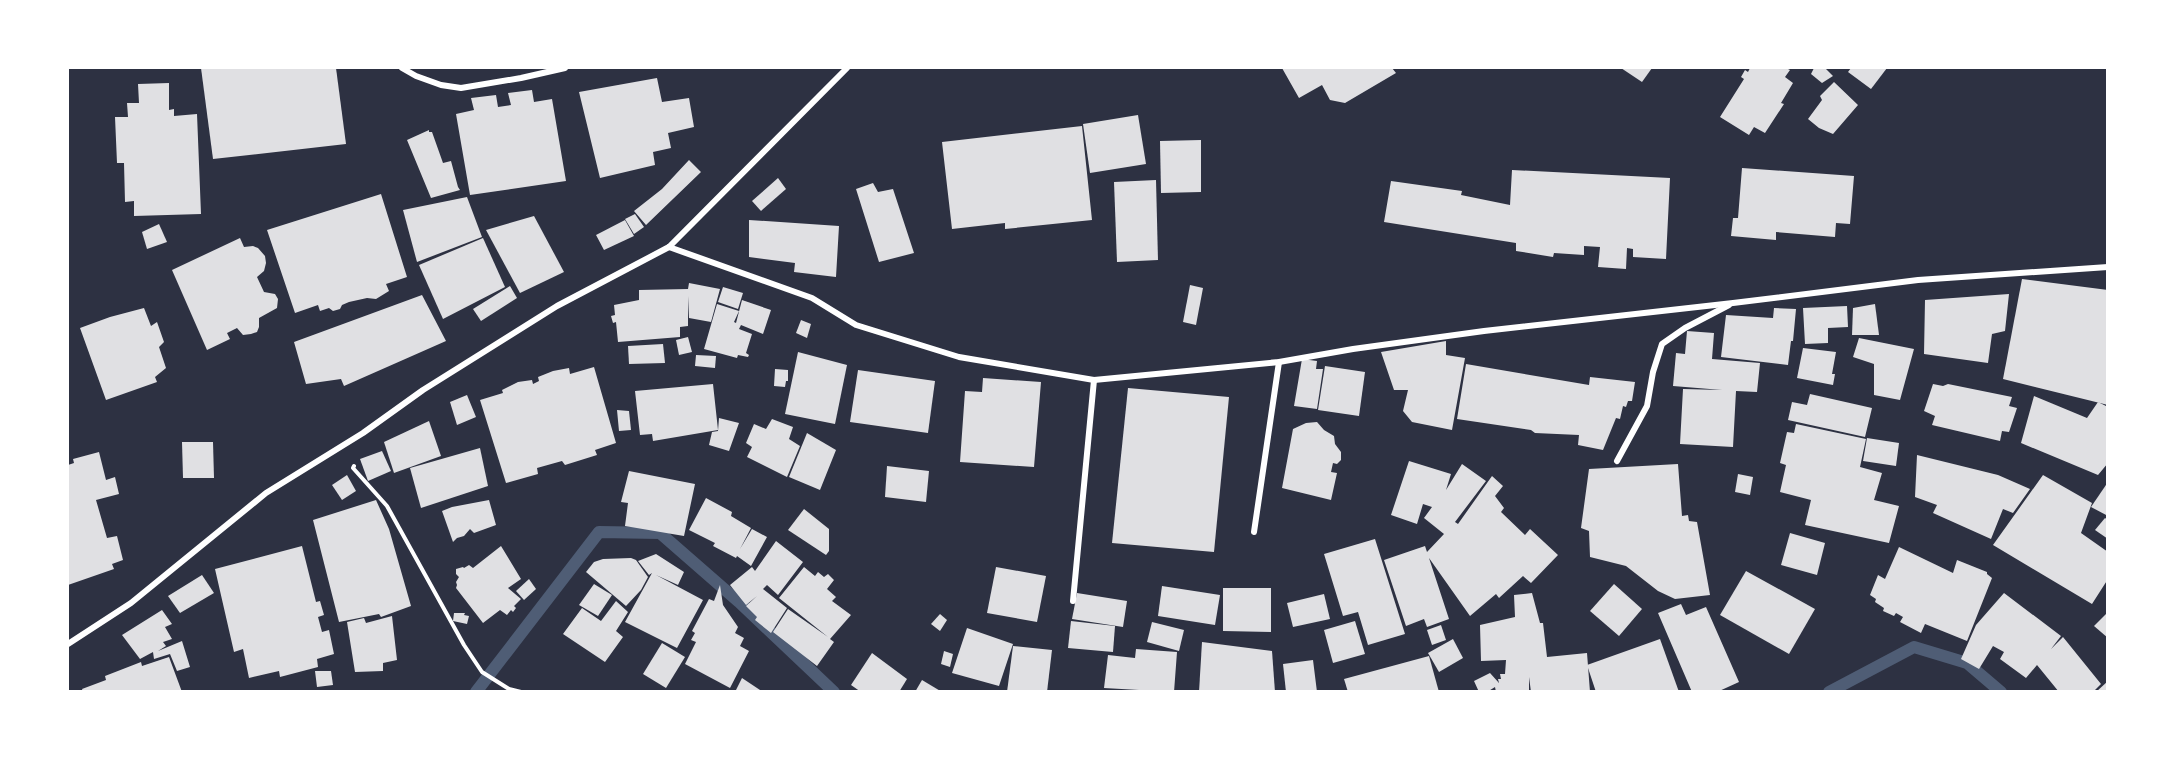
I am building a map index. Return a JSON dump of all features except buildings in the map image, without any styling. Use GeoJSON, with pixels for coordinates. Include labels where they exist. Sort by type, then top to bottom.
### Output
{"type":"FeatureCollection","features":[{"type":"Feature","properties":{"kind":"street"},"geometry":{"type":"LineString","coordinates":[[402,68],[441,85],[461,88],[565,68]]}},
{"type":"Feature","properties":{"kind":"street"},"geometry":{"type":"LineString","coordinates":[[68,644],[131,603],[266,493],[363,433],[423,390],[557,306],[669,247],[847,68]]}},
{"type":"Feature","properties":{"kind":"street"},"geometry":{"type":"LineString","coordinates":[[669,247],[812,298],[856,325],[959,357],[1094,380],[1279,362],[1484,330],[1918,280],[2108,267]]}},
{"type":"Feature","properties":{"kind":"street"},"geometry":{"type":"LineString","coordinates":[[1617,461],[1647,406],[1653,372],[1662,344],[1685,328],[1732,303]]}},
{"type":"Feature","properties":{"kind":"street"},"geometry":{"type":"LineString","coordinates":[[1254,532],[1279,362]]}},
{"type":"Feature","properties":{"kind":"street"},"geometry":{"type":"LineString","coordinates":[[1073,601],[1094,380]]}},
{"type":"Feature","properties":{"kind":"path"},"geometry":{"type":"LineString","coordinates":[[363,433],[353,468],[387,506],[464,645],[482,672],[509,688],[521,692]]}},
{"type":"Feature","properties":{"kind":"waterway"},"geometry":{"type":"LineString","coordinates":[[476,692],[599,532],[660,533],[739,602],[834,692]]}},
{"type":"Feature","properties":{"kind":"waterway"},"geometry":{"type":"LineString","coordinates":[[1829,692],[1914,647],[1967,663],[2001,692]]}}]}
